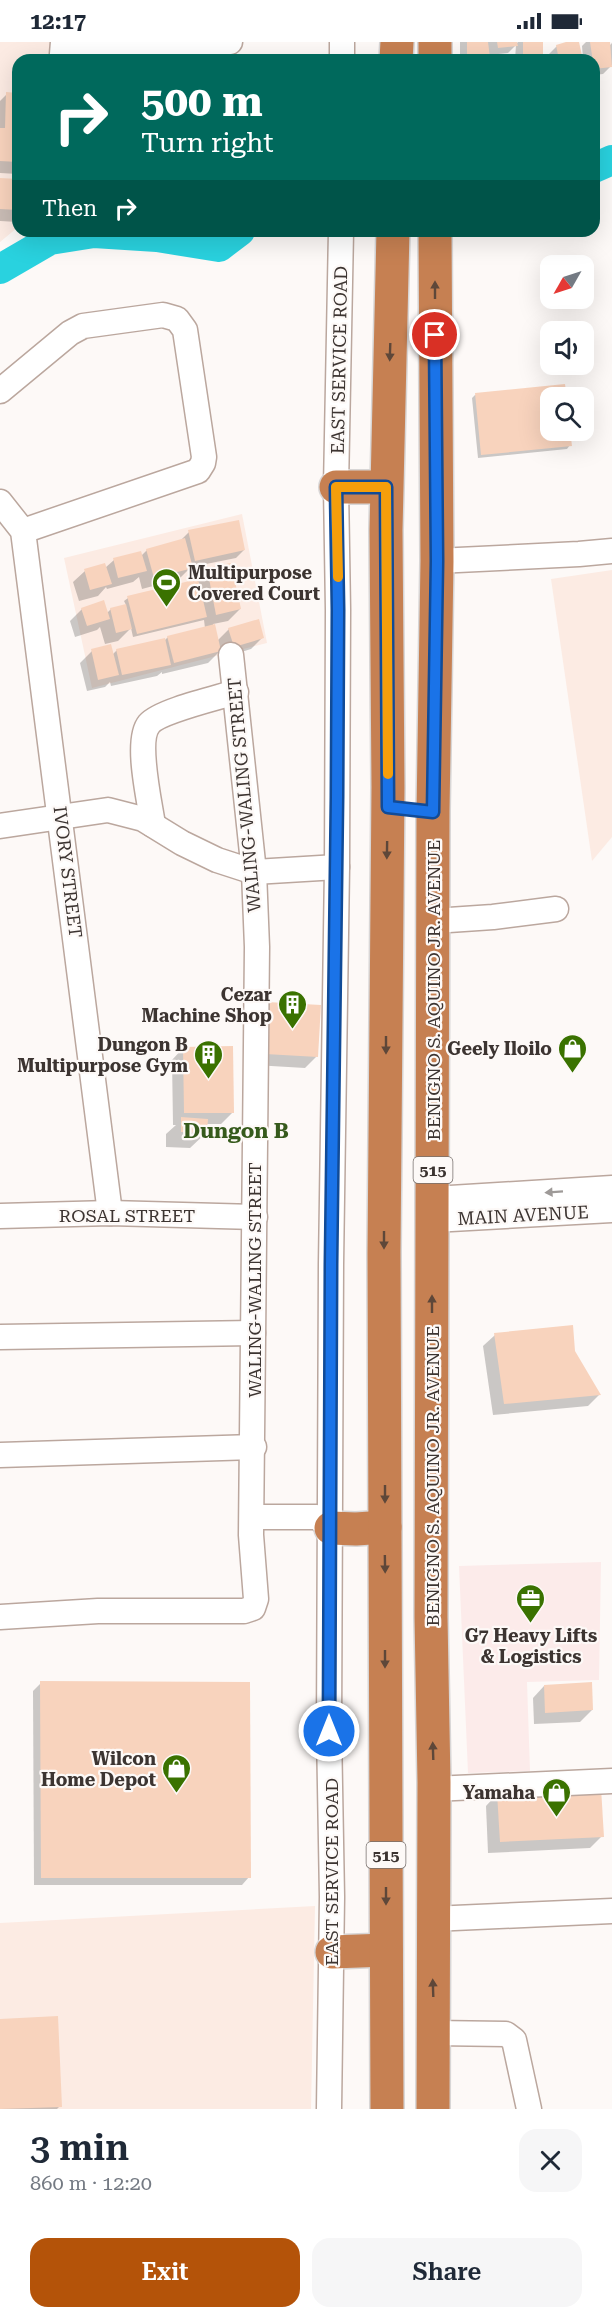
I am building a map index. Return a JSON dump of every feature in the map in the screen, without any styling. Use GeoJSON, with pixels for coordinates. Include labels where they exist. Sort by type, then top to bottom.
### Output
{"type":"FeatureCollection","features":[{"type":"Feature","properties":{"kind":"highway","name":"515"},"geometry":{"type":"LineString","coordinates":[[387,2100],[384,1241],[388,807],[386,487],[393,237]]}},
{"type":"Feature","properties":{"kind":"highway","name":"BENIGNO S. AQUINO JR. AVENUE"},"geometry":{"type":"LineString","coordinates":[[433,2102],[431,1719],[434,1210],[433,812],[437,561],[435,237]]}},
{"type":"Feature","properties":{"kind":"highway"},"geometry":{"type":"LineString","coordinates":[[336,487],[386,487]]}},
{"type":"Feature","properties":{"kind":"highway"},"geometry":{"type":"LineString","coordinates":[[388,807],[433,812]]}},
{"type":"Feature","properties":{"kind":"highway"},"geometry":{"type":"LineString","coordinates":[[386,1390],[433,1392]]}},
{"type":"Feature","properties":{"kind":"highway"},"geometry":{"type":"LineString","coordinates":[[331,1528],[385,1527]]}},
{"type":"Feature","properties":{"kind":"highway"},"geometry":{"type":"LineString","coordinates":[[332,1952],[386,1950]]}},
{"type":"Feature","properties":{"kind":"highway"},"geometry":{"type":"LineString","coordinates":[[387,2100],[433,2102]]}},
{"type":"Feature","properties":{"kind":"street"},"geometry":{"type":"LineString","coordinates":[[63,48],[230,42]]}},
{"type":"Feature","properties":{"kind":"street","name":"EAST SERVICE ROAD"},"geometry":{"type":"LineString","coordinates":[[329,2109],[332,1952],[329,1731],[331,1264],[337,867],[336,487],[341,237]]}},
{"type":"Feature","properties":{"kind":"street"},"geometry":{"type":"LineString","coordinates":[[0,391],[70,333],[83,326],[162,315],[177,319],[185,330],[204,457],[198,471],[23,531],[0,502]]}},
{"type":"Feature","properties":{"kind":"street","name":"IVORY STREET"},"geometry":{"type":"LineString","coordinates":[[23,531],[110,1213]]}},
{"type":"Feature","properties":{"kind":"street"},"geometry":{"type":"LineString","coordinates":[[437,561],[612,551]]}},
{"type":"Feature","properties":{"kind":"street","name":"WALING-WALING STREET"},"geometry":{"type":"LineString","coordinates":[[0,1617],[98,1611],[244,1611],[253,1608],[256,1599],[252,1526],[256,947],[254,872],[231,655]]}},
{"type":"Feature","properties":{"kind":"street"},"geometry":{"type":"LineString","coordinates":[[153,825],[144,755],[145,731],[151,722],[164,714],[236,692]]}},
{"type":"Feature","properties":{"kind":"street"},"geometry":{"type":"LineString","coordinates":[[0,826],[108,810],[143,819],[182,843],[217,860],[254,872],[337,867]]}},
{"type":"Feature","properties":{"kind":"street"},"geometry":{"type":"LineString","coordinates":[[434,921],[556,909]]}},
{"type":"Feature","properties":{"kind":"street","name":"MAIN AVENUE"},"geometry":{"type":"LineString","coordinates":[[434,1210],[612,1188]]}},
{"type":"Feature","properties":{"kind":"street","name":"MAIN AVENUE"},"geometry":{"type":"LineString","coordinates":[[434,1210],[612,1210]]}},
{"type":"Feature","properties":{"kind":"street","name":"ROSAL STREET"},"geometry":{"type":"LineString","coordinates":[[0,1216],[110,1213],[255,1217]]}},
{"type":"Feature","properties":{"kind":"street"},"geometry":{"type":"LineString","coordinates":[[0,1336],[253,1333]]}},
{"type":"Feature","properties":{"kind":"street"},"geometry":{"type":"LineString","coordinates":[[0,1455],[254,1447]]}},
{"type":"Feature","properties":{"kind":"street"},"geometry":{"type":"LineString","coordinates":[[252,1526],[331,1528]]}},
{"type":"Feature","properties":{"kind":"street"},"geometry":{"type":"LineString","coordinates":[[433,1789],[612,1781]]}},
{"type":"Feature","properties":{"kind":"street"},"geometry":{"type":"LineString","coordinates":[[432,1919],[612,1911]]}},
{"type":"Feature","properties":{"kind":"street"},"geometry":{"type":"LineString","coordinates":[[434,2033],[506,2034],[514,2040],[529,2109]]}},
{"type":"Feature","properties":{"kind":"shaded area"},"geometry":{"type":"Polygon","coordinates":[[[0,42],[191,42],[192,54],[12,54],[12,232],[0,242],[0,42]]]}},
{"type":"Feature","properties":{"kind":"shaded area"},"geometry":{"type":"Polygon","coordinates":[[[242,514],[267,643],[92,688],[64,558],[242,514]]]}},
{"type":"Feature","properties":{"kind":"shaded area"},"geometry":{"type":"Polygon","coordinates":[[[612,570],[612,837],[592,861],[551,579],[612,570]]]}},
{"type":"Feature","properties":{"kind":"shaded area","name":"G7 Heavy Lifts & Logistics"},"geometry":{"type":"Polygon","coordinates":[[[601,1562],[599,1680],[527,1682],[530,1771],[468,1773],[459,1566],[601,1562]]]}},
{"type":"Feature","properties":{"kind":"shaded area"},"geometry":{"type":"Polygon","coordinates":[[[315,1906],[311,2109],[0,2109],[0,1923],[315,1906]]]}},
{"type":"Feature","properties":{"kind":"building"},"geometry":{"type":"Polygon","coordinates":[[[467,42],[488,42],[490,54],[467,54],[467,42]]]}},
{"type":"Feature","properties":{"kind":"building"},"geometry":{"type":"Polygon","coordinates":[[[497,42],[517,42],[518,46],[498,48],[497,42]]]}},
{"type":"Feature","properties":{"kind":"building"},"geometry":{"type":"Polygon","coordinates":[[[523,42],[543,42],[543,54],[523,54],[523,42]]]}},
{"type":"Feature","properties":{"kind":"building"},"geometry":{"type":"Polygon","coordinates":[[[579,42],[582,54],[558,54],[556,45],[579,42]]]}},
{"type":"Feature","properties":{"kind":"building"},"geometry":{"type":"Polygon","coordinates":[[[590,42],[610,42],[612,67],[600,68],[600,54],[592,54],[590,42]]]}},
{"type":"Feature","properties":{"kind":"building"},"geometry":{"type":"Polygon","coordinates":[[[6,92],[12,92],[12,162],[0,161],[0,128],[5,128],[6,92]]]}},
{"type":"Feature","properties":{"kind":"building"},"geometry":{"type":"Polygon","coordinates":[[[0,178],[12,179],[12,210],[0,209],[0,178]]]}},
{"type":"Feature","properties":{"kind":"building"},"geometry":{"type":"Polygon","coordinates":[[[565,384],[565,387],[540,387],[540,441],[571,441],[572,446],[481,455],[475,393],[565,384]]]}},
{"type":"Feature","properties":{"kind":"building"},"geometry":{"type":"Polygon","coordinates":[[[239,520],[245,550],[195,561],[188,530],[239,520]]]}},
{"type":"Feature","properties":{"kind":"building"},"geometry":{"type":"Polygon","coordinates":[[[185,538],[193,568],[154,578],[146,549],[185,538]]]}},
{"type":"Feature","properties":{"kind":"building"},"geometry":{"type":"Polygon","coordinates":[[[141,551],[147,571],[118,578],[113,558],[141,551]]]}},
{"type":"Feature","properties":{"kind":"building"},"geometry":{"type":"Polygon","coordinates":[[[105,563],[112,584],[90,590],[84,569],[105,563]]]}},
{"type":"Feature","properties":{"kind":"building"},"geometry":{"type":"Polygon","coordinates":[[[231,563],[241,609],[216,615],[207,568],[231,563]]]}},
{"type":"Feature","properties":{"kind":"building","name":"Multipurpose Covered Court"},"geometry":{"type":"Polygon","coordinates":[[[198,579],[207,617],[137,634],[127,596],[198,579]]]}},
{"type":"Feature","properties":{"kind":"building"},"geometry":{"type":"Polygon","coordinates":[[[104,600],[110,619],[87,626],[81,608],[104,600]]]}},
{"type":"Feature","properties":{"kind":"building"},"geometry":{"type":"Polygon","coordinates":[[[126,604],[132,629],[116,633],[110,608],[126,604]]]}},
{"type":"Feature","properties":{"kind":"building"},"geometry":{"type":"Polygon","coordinates":[[[259,619],[264,638],[234,647],[228,628],[259,619]]]}},
{"type":"Feature","properties":{"kind":"building"},"geometry":{"type":"Polygon","coordinates":[[[215,624],[221,651],[174,663],[167,636],[215,624]]]}},
{"type":"Feature","properties":{"kind":"building"},"geometry":{"type":"Polygon","coordinates":[[[165,638],[171,665],[122,675],[116,649],[165,638]]]}},
{"type":"Feature","properties":{"kind":"building"},"geometry":{"type":"Polygon","coordinates":[[[111,644],[119,675],[98,680],[91,649],[111,644]]]}},
{"type":"Feature","properties":{"kind":"building","name":"Cezar Machine Shop"},"geometry":{"type":"Polygon","coordinates":[[[267,1002],[321,1005],[318,1057],[265,1054],[267,1002]]]}},
{"type":"Feature","properties":{"kind":"building","name":"Dungon B Multipurpose Gym"},"geometry":{"type":"Polygon","coordinates":[[[233,1046],[234,1113],[184,1113],[183,1047],[233,1046]]]}},
{"type":"Feature","properties":{"kind":"building"},"geometry":{"type":"Polygon","coordinates":[[[181,1117],[208,1119],[207,1133],[181,1132],[181,1117]]]}},
{"type":"Feature","properties":{"kind":"building"},"geometry":{"type":"Polygon","coordinates":[[[573,1325],[575,1351],[601,1395],[504,1404],[494,1333],[573,1325]]]}},
{"type":"Feature","properties":{"kind":"building"},"geometry":{"type":"Polygon","coordinates":[[[40,1681],[250,1682],[251,1878],[41,1878],[40,1681]]]}},
{"type":"Feature","properties":{"kind":"building"},"geometry":{"type":"Polygon","coordinates":[[[592,1682],[593,1710],[545,1713],[544,1685],[592,1682]]]}},
{"type":"Feature","properties":{"kind":"building"},"geometry":{"type":"Polygon","coordinates":[[[601,1788],[604,1837],[500,1842],[497,1793],[601,1788]]]}},
{"type":"Feature","properties":{"kind":"building"},"geometry":{"type":"Polygon","coordinates":[[[58,2016],[62,2107],[0,2109],[0,2019],[58,2016]]]}},
{"type":"Feature","properties":{"kind":"waterway"},"geometry":{"type":"LineString","coordinates":[[600,165],[612,160]]}},
{"type":"Feature","properties":{"kind":"waterway"},"geometry":{"type":"LineString","coordinates":[[0,269],[50,240],[69,237]]}},
{"type":"Feature","properties":{"kind":"waterway"},"geometry":{"type":"LineString","coordinates":[[157,237],[219,247],[232,237]]}},
{"type":"Feature","properties":{"kind":"slow traffic"},"geometry":{"type":"LineString","coordinates":[[338,577],[336,487],[386,487],[388,774]]}},
{"type":"Feature","properties":{"kind":"place","name":"Multipurpose Covered Court"},"geometry":{"type":"Point","coordinates":[167,608]}},
{"type":"Feature","properties":{"kind":"place","name":"Cezar Machine Shop"},"geometry":{"type":"Point","coordinates":[293,1030]}},
{"type":"Feature","properties":{"kind":"place","name":"Geely Iloilo"},"geometry":{"type":"Point","coordinates":[573,1074]}},
{"type":"Feature","properties":{"kind":"place","name":"Dungon B Multipurpose Gym"},"geometry":{"type":"Point","coordinates":[209,1080]}},
{"type":"Feature","properties":{"kind":"place","name":"G7 Heavy Lifts & Logistics"},"geometry":{"type":"Point","coordinates":[531,1624]}},
{"type":"Feature","properties":{"kind":"place","name":"Wilcon Home Depot"},"geometry":{"type":"Point","coordinates":[177,1794]}},
{"type":"Feature","properties":{"kind":"place","name":"Yamaha"},"geometry":{"type":"Point","coordinates":[556,1818]}},
{"type":"Feature","properties":{"kind":"district","name":"Dungon B"},"geometry":{"type":"Point","coordinates":[236,1131]}},
{"type":"Feature","properties":{"kind":"route"},"geometry":{"type":"LineString","coordinates":[[329,1731],[331,1264],[337,867],[336,487],[386,487],[388,807],[433,812],[437,561],[435,335]]}}]}
